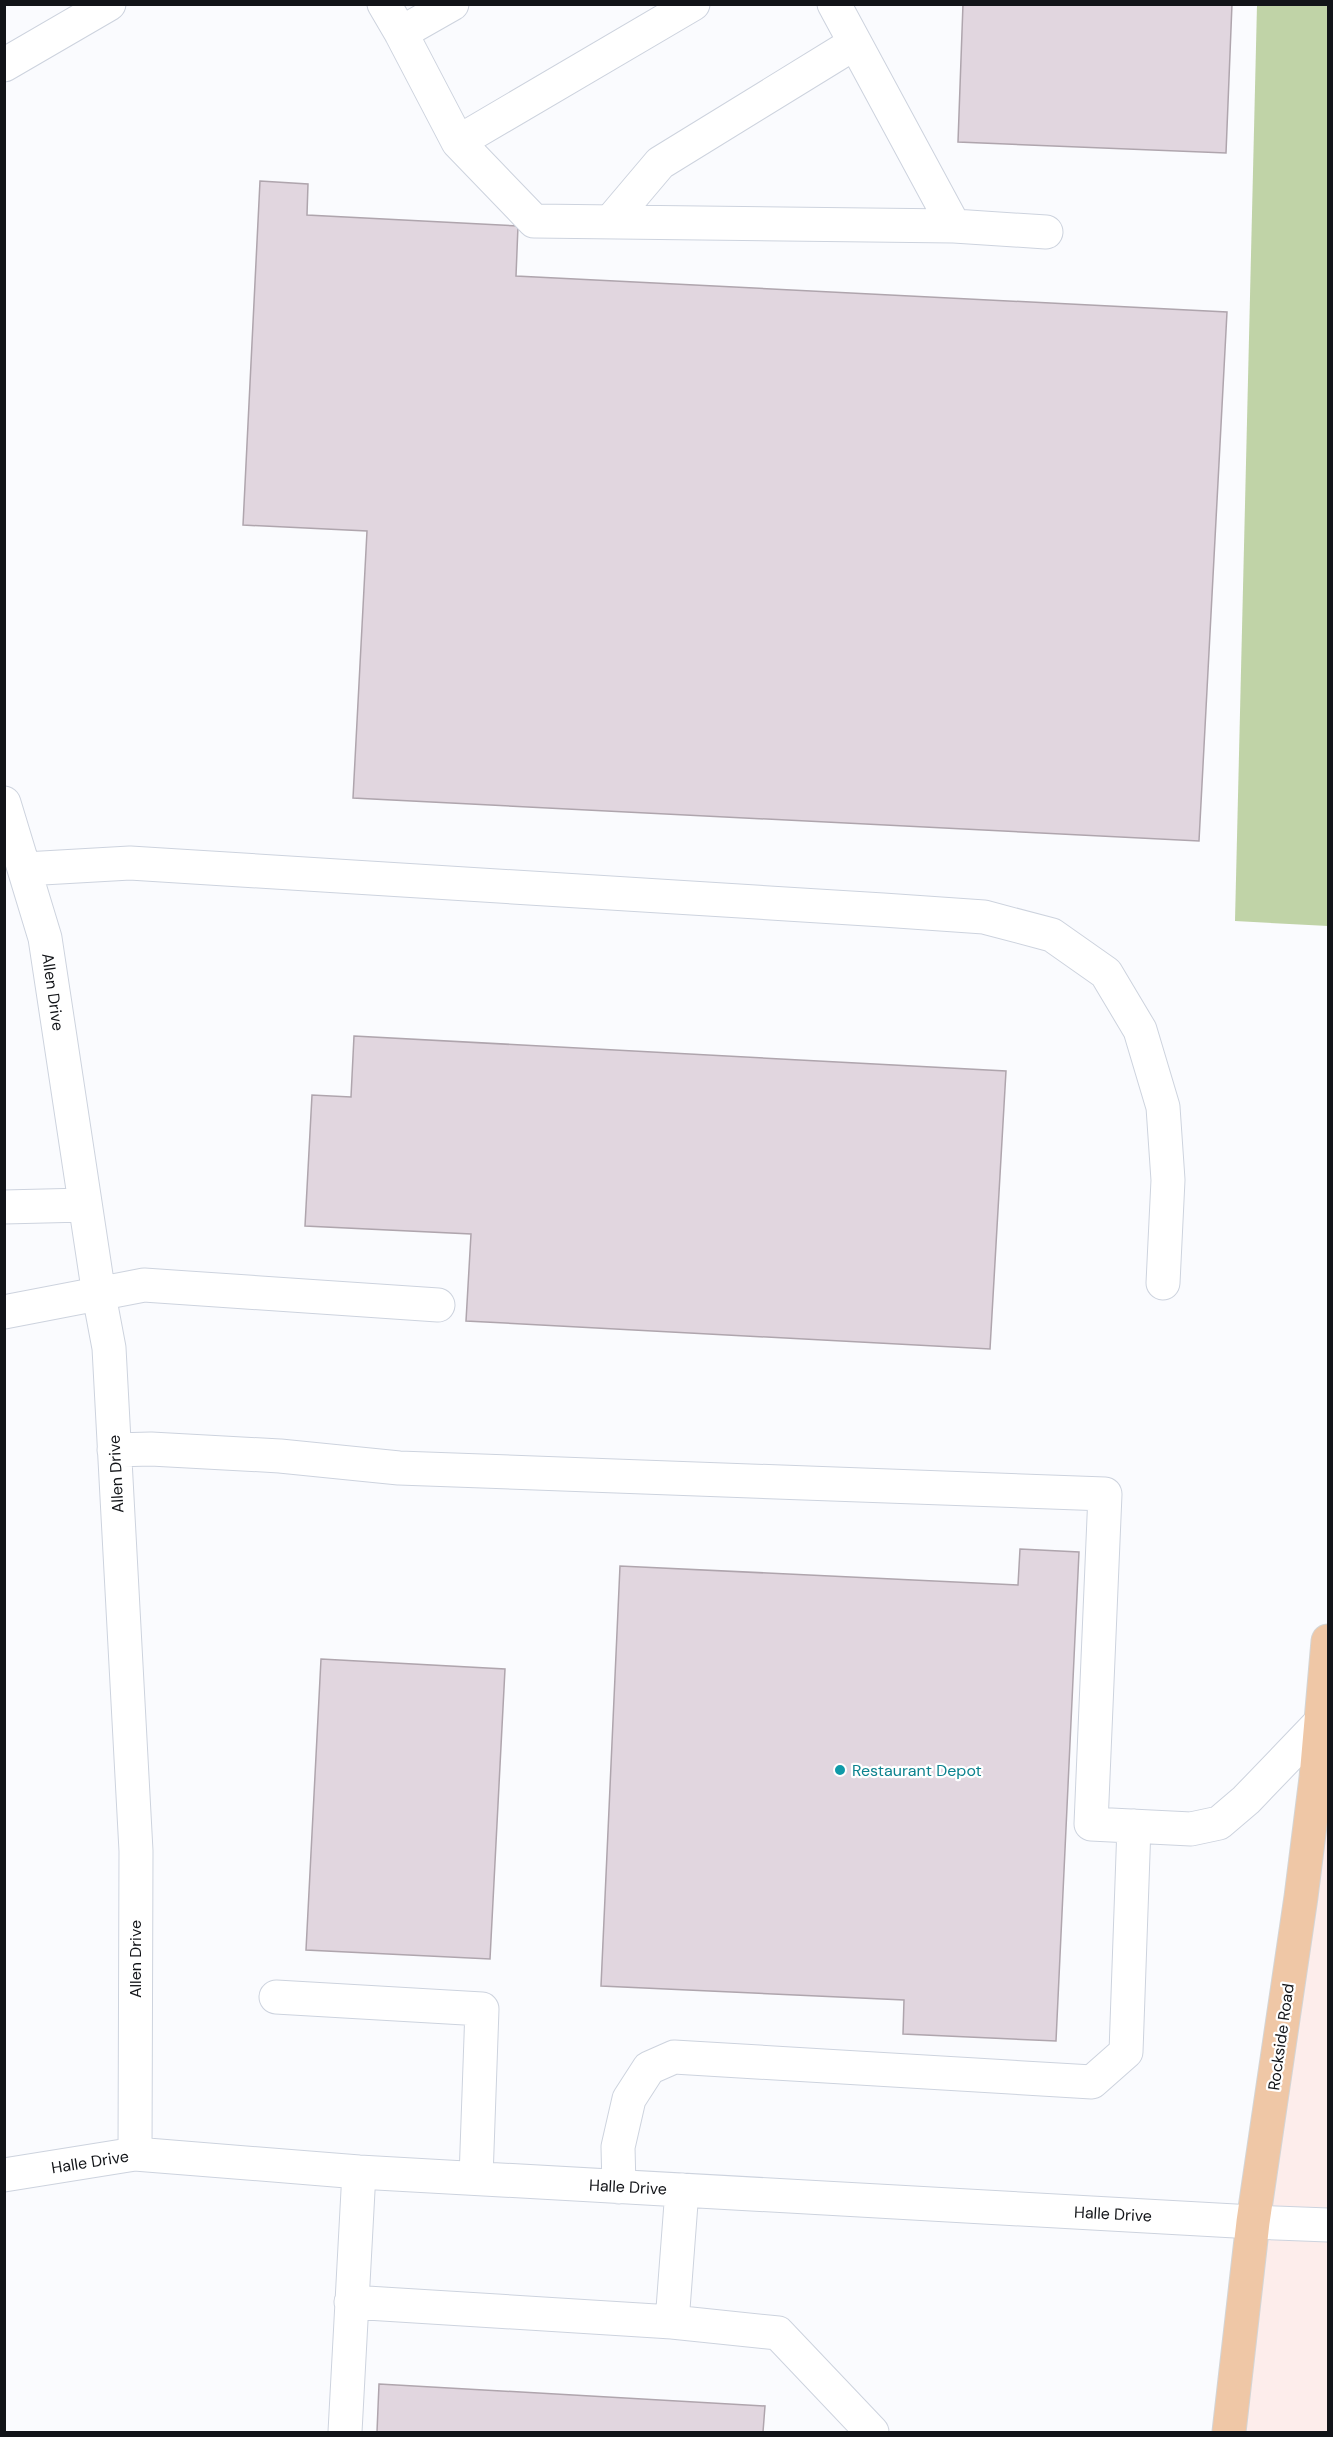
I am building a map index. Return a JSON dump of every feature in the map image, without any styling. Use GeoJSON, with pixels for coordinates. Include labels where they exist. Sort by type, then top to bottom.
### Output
{"type":"FeatureCollection","features":[{"type":"Feature","properties":{"kind":"main road","name":"Rockside Road"},"geometry":{"type":"LineString","coordinates":[[1229,2433],[1253,2222],[1322,1778],[1320,1723],[1329,1641]]}},
{"type":"Feature","properties":{"kind":"street"},"geometry":{"type":"LineString","coordinates":[[4,65],[109,4]]}},
{"type":"Feature","properties":{"kind":"street"},"geometry":{"type":"LineString","coordinates":[[384,4],[458,142],[534,220],[954,226],[1046,232]]}},
{"type":"Feature","properties":{"kind":"street"},"geometry":{"type":"LineString","coordinates":[[401,33],[452,4]]}},
{"type":"Feature","properties":{"kind":"street"},"geometry":{"type":"LineString","coordinates":[[458,142],[693,4]]}},
{"type":"Feature","properties":{"kind":"street"},"geometry":{"type":"LineString","coordinates":[[834,4],[954,226]]}},
{"type":"Feature","properties":{"kind":"street"},"geometry":{"type":"LineString","coordinates":[[611,221],[660,163],[855,43]]}},
{"type":"Feature","properties":{"kind":"street","name":"Allen Drive"},"geometry":{"type":"LineString","coordinates":[[4,803],[15,852],[45,938],[109,1348],[136,1851],[135,2154]]}},
{"type":"Feature","properties":{"kind":"street"},"geometry":{"type":"LineString","coordinates":[[15,852],[130,863],[984,917],[1052,935],[1106,973],[1140,1030],[1163,1107],[1168,1180],[1163,1283]]}},
{"type":"Feature","properties":{"kind":"street"},"geometry":{"type":"LineString","coordinates":[[4,1207],[85,1205]]}},
{"type":"Feature","properties":{"kind":"street"},"geometry":{"type":"LineString","coordinates":[[4,1312],[144,1285],[438,1305]]}},
{"type":"Feature","properties":{"kind":"street"},"geometry":{"type":"LineString","coordinates":[[114,1450],[151,1449],[280,1456],[399,1468],[1105,1494],[1091,1824],[1191,1829],[1220,1823],[1246,1800],[1320,1723]]}},
{"type":"Feature","properties":{"kind":"street"},"geometry":{"type":"LineString","coordinates":[[619,2187],[618,2147],[629,2099],[649,2068],[674,2057],[1092,2082],[1126,2052],[1134,1826]]}},
{"type":"Feature","properties":{"kind":"street"},"geometry":{"type":"LineString","coordinates":[[276,1997],[482,2009],[476,2178]]}},
{"type":"Feature","properties":{"kind":"street","name":"Halle Drive"},"geometry":{"type":"LineString","coordinates":[[4,2175],[135,2154],[359,2172],[1253,2222],[1329,2224]]}},
{"type":"Feature","properties":{"kind":"street"},"geometry":{"type":"LineString","coordinates":[[345,2433],[359,2172]]}},
{"type":"Feature","properties":{"kind":"street"},"geometry":{"type":"LineString","coordinates":[[672,2322],[682,2190]]}},
{"type":"Feature","properties":{"kind":"street"},"geometry":{"type":"LineString","coordinates":[[351,2302],[672,2322],[778,2333],[872,2433]]}},
{"type":"Feature","properties":{"kind":"shaded area"},"geometry":{"type":"Polygon","coordinates":[[[1328,1644],[1328,2432],[1229,2432],[1328,1644]]]}},
{"type":"Feature","properties":{"kind":"green space"},"geometry":{"type":"Polygon","coordinates":[[[1257,5],[1328,5],[1328,926],[1235,921],[1257,5]]]}},
{"type":"Feature","properties":{"kind":"building"},"geometry":{"type":"Polygon","coordinates":[[[963,4],[1232,4],[1226,153],[958,142],[963,4]]]}},
{"type":"Feature","properties":{"kind":"building"},"geometry":{"type":"Polygon","coordinates":[[[260,181],[308,184],[307,215],[518,226],[516,276],[1227,312],[1199,841],[353,798],[367,531],[243,525],[260,181]]]}},
{"type":"Feature","properties":{"kind":"building"},"geometry":{"type":"Polygon","coordinates":[[[354,1036],[1006,1071],[990,1349],[466,1321],[471,1234],[305,1226],[312,1095],[351,1097],[354,1036]]]}},
{"type":"Feature","properties":{"kind":"building","name":"Restaurant Depot"},"geometry":{"type":"Polygon","coordinates":[[[1020,1549],[1079,1552],[1056,2041],[903,2034],[904,2000],[601,1986],[620,1566],[1018,1585],[1020,1549]]]}},
{"type":"Feature","properties":{"kind":"building"},"geometry":{"type":"Polygon","coordinates":[[[321,1659],[505,1669],[490,1959],[306,1950],[321,1659]]]}},
{"type":"Feature","properties":{"kind":"building"},"geometry":{"type":"Polygon","coordinates":[[[379,2384],[765,2406],[763,2432],[377,2432],[379,2384]]]}},
{"type":"Feature","properties":{"kind":"place","name":"Restaurant Depot"},"geometry":{"type":"Point","coordinates":[840,1770]}}]}
